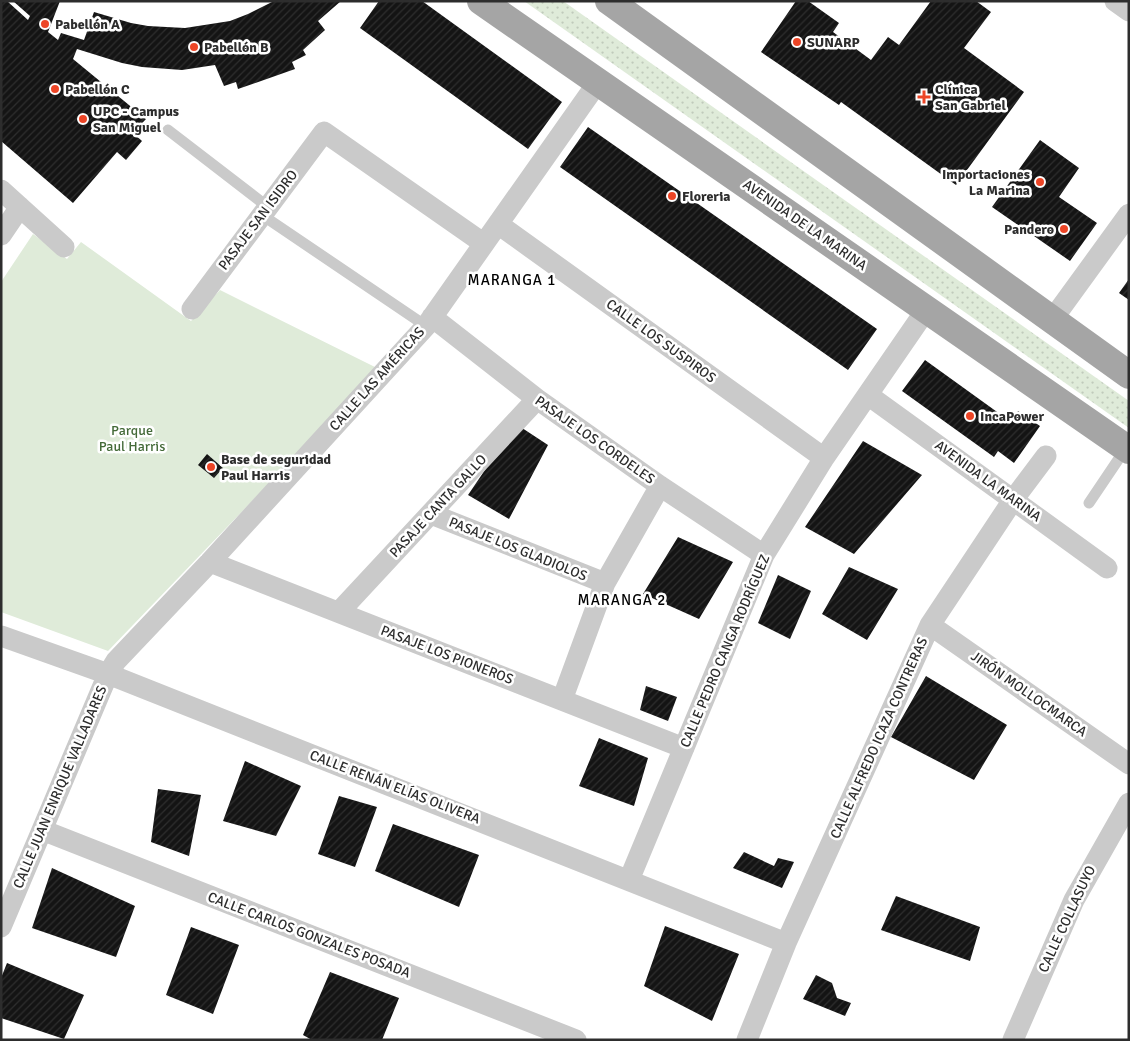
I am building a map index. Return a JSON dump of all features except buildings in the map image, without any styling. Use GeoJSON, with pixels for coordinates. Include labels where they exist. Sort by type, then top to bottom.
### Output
{"type":"FeatureCollection","features":[{"type":"Feature","properties":{"kind":"main road","name":"AVENIDA DE LA MARINA"},"geometry":{"type":"LineString","coordinates":[[481,1],[1127,449]]}},
{"type":"Feature","properties":{"kind":"main road"},"geometry":{"type":"LineString","coordinates":[[609,1],[1129,375]]}},
{"type":"Feature","properties":{"kind":"street"},"geometry":{"type":"LineString","coordinates":[[1115,1],[1129,11]]}},
{"type":"Feature","properties":{"kind":"street","name":"CALLE LAS AMÉRICAS"},"geometry":{"type":"LineString","coordinates":[[108,674],[116,661],[210,562],[429,322],[598,82]]}},
{"type":"Feature","properties":{"kind":"street","name":"PASAJE SAN ISIDRO"},"geometry":{"type":"LineString","coordinates":[[192,309],[324,132],[484,243]]}},
{"type":"Feature","properties":{"kind":"street"},"geometry":{"type":"LineString","coordinates":[[1,190],[64,247]]}},
{"type":"Feature","properties":{"kind":"street"},"geometry":{"type":"LineString","coordinates":[[1,235],[20,207]]}},
{"type":"Feature","properties":{"kind":"street"},"geometry":{"type":"LineString","coordinates":[[1052,320],[1129,214]]}},
{"type":"Feature","properties":{"kind":"street","name":"CALLE LOS SUSPIROS"},"geometry":{"type":"LineString","coordinates":[[498,224],[824,458]]}},
{"type":"Feature","properties":{"kind":"street","name":"CALLE PEDRO CANGA RODRÍGUEZ"},"geometry":{"type":"LineString","coordinates":[[629,880],[764,555],[824,458],[926,310]]}},
{"type":"Feature","properties":{"kind":"street","name":"PASAJE LOS CORDELES"},"geometry":{"type":"LineString","coordinates":[[429,322],[660,486],[764,555]]}},
{"type":"Feature","properties":{"kind":"street","name":"AVENIDA LA MARINA"},"geometry":{"type":"LineString","coordinates":[[868,395],[1107,568]]}},
{"type":"Feature","properties":{"kind":"street","name":"PASAJE CANTA GALLO"},"geometry":{"type":"LineString","coordinates":[[339,612],[536,399]]}},
{"type":"Feature","properties":{"kind":"street","name":"CALLE ALFREDO ICAZA CONTRERAS"},"geometry":{"type":"LineString","coordinates":[[748,1040],[786,943],[930,625],[1046,456]]}},
{"type":"Feature","properties":{"kind":"street"},"geometry":{"type":"LineString","coordinates":[[562,700],[605,583],[660,486]]}},
{"type":"Feature","properties":{"kind":"street","name":"PASAJE LOS GLADIOLOS"},"geometry":{"type":"LineString","coordinates":[[431,514],[605,583]]}},
{"type":"Feature","properties":{"kind":"street","name":"PASAJE LOS PIONEROS"},"geometry":{"type":"LineString","coordinates":[[210,562],[684,748]]}},
{"type":"Feature","properties":{"kind":"street","name":"JIRÓN MOLLOCMARCA"},"geometry":{"type":"LineString","coordinates":[[930,625],[1129,764]]}},
{"type":"Feature","properties":{"kind":"street","name":"CALLE RENÁN ELÍAS OLIVERA"},"geometry":{"type":"LineString","coordinates":[[1,636],[108,674],[786,943]]}},
{"type":"Feature","properties":{"kind":"street","name":"CALLE JUAN ENRIQUE VALLADARES"},"geometry":{"type":"LineString","coordinates":[[1,927],[108,674]]}},
{"type":"Feature","properties":{"kind":"street","name":"CALLE COLLASUYO"},"geometry":{"type":"LineString","coordinates":[[1013,1040],[1074,900],[1129,803]]}},
{"type":"Feature","properties":{"kind":"street","name":"CALLE CARLOS GONZALES POSADA"},"geometry":{"type":"LineString","coordinates":[[42,830],[576,1040]]}},
{"type":"Feature","properties":{"kind":"lane","name":"PASAJE LOS CORDELES"},"geometry":{"type":"LineString","coordinates":[[168,130],[265,211],[429,322]]}},
{"type":"Feature","properties":{"kind":"lane"},"geometry":{"type":"LineString","coordinates":[[1089,503],[1127,449]]}},
{"type":"Feature","properties":{"kind":"green space"},"geometry":{"type":"Polygon","coordinates":[[[524,1],[563,1],[1129,401],[1129,428],[524,1]]]}},
{"type":"Feature","properties":{"kind":"green space","name":"Parque Paul Harris"},"geometry":{"type":"Polygon","coordinates":[[[33,234],[67,259],[81,242],[191,321],[220,290],[379,369],[108,651],[1,612],[1,282],[33,234]]]}},
{"type":"Feature","properties":{"kind":"place","name":"Pabellón A"},"geometry":{"type":"Point","coordinates":[45,24]}},
{"type":"Feature","properties":{"kind":"place","name":"SUNARP"},"geometry":{"type":"Point","coordinates":[797,42]}},
{"type":"Feature","properties":{"kind":"place","name":"Pabellón B"},"geometry":{"type":"Point","coordinates":[194,47]}},
{"type":"Feature","properties":{"kind":"place","name":"Pabellón C"},"geometry":{"type":"Point","coordinates":[55,89]}},
{"type":"Feature","properties":{"kind":"place","name":"Clínica San Gabriel"},"geometry":{"type":"Point","coordinates":[924,97]}},
{"type":"Feature","properties":{"kind":"place","name":"UPC - Campus San Miguel"},"geometry":{"type":"Point","coordinates":[83,119]}},
{"type":"Feature","properties":{"kind":"place","name":"Importaciones La Marina"},"geometry":{"type":"Point","coordinates":[1040,182]}},
{"type":"Feature","properties":{"kind":"place","name":"Floreria"},"geometry":{"type":"Point","coordinates":[672,196]}},
{"type":"Feature","properties":{"kind":"place","name":"Pandero"},"geometry":{"type":"Point","coordinates":[1064,229]}},
{"type":"Feature","properties":{"kind":"place","name":"IncaPower"},"geometry":{"type":"Point","coordinates":[970,416]}},
{"type":"Feature","properties":{"kind":"place","name":"Base de seguridad Paul Harris"},"geometry":{"type":"Point","coordinates":[211,467]}},
{"type":"Feature","properties":{"kind":"district","name":"MARANGA 1"},"geometry":{"type":"Point","coordinates":[512,280]}},
{"type":"Feature","properties":{"kind":"district","name":"MARANGA 2"},"geometry":{"type":"Point","coordinates":[622,600]}}]}
